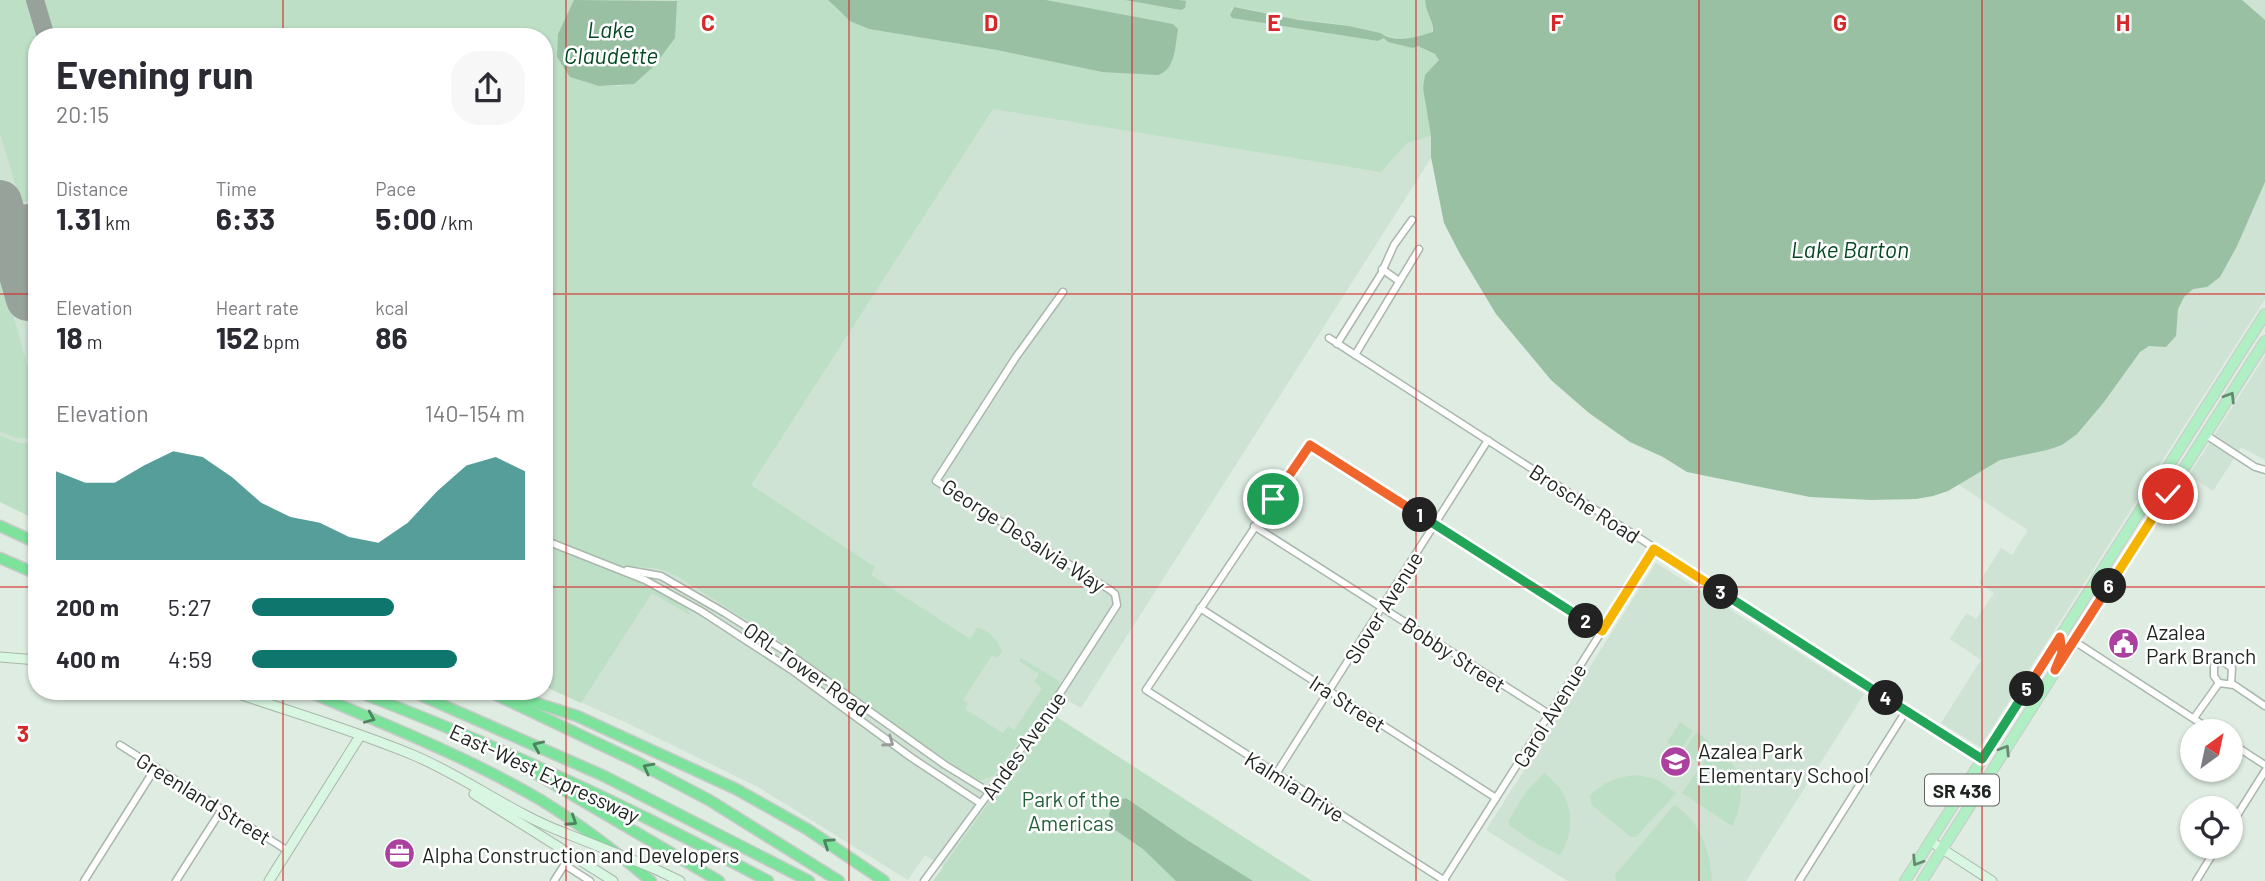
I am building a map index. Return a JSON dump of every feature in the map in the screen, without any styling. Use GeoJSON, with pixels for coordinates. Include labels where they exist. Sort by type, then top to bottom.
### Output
{"type":"FeatureCollection","features":[{"type":"Feature","properties":{"kind":"highway"},"geometry":{"type":"LineString","coordinates":[[5,528],[28,537]]}},
{"type":"Feature","properties":{"kind":"highway"},"geometry":{"type":"LineString","coordinates":[[0,558],[28,570]]}},
{"type":"Feature","properties":{"kind":"highway"},"geometry":{"type":"LineString","coordinates":[[328,700],[442,749],[539,799],[588,831],[651,881]]}},
{"type":"Feature","properties":{"kind":"highway","name":"East-West Expressway"},"geometry":{"type":"LineString","coordinates":[[378,700],[576,784],[768,881]]}},
{"type":"Feature","properties":{"kind":"highway","name":"East-West Expressway"},"geometry":{"type":"LineString","coordinates":[[431,700],[604,776],[809,881]]}},
{"type":"Feature","properties":{"kind":"highway"},"geometry":{"type":"LineString","coordinates":[[507,700],[635,761],[709,800],[839,881]]}},
{"type":"Feature","properties":{"kind":"highway"},"geometry":{"type":"LineString","coordinates":[[527,700],[577,716],[736,789],[807,829],[884,881]]}},
{"type":"Feature","properties":{"kind":"highway"},"geometry":{"type":"LineString","coordinates":[[500,751],[533,774],[719,881]]}},
{"type":"Feature","properties":{"kind":"main road","name":"SR 436"},"geometry":{"type":"LineString","coordinates":[[1905,881],[2265,314]]}},
{"type":"Feature","properties":{"kind":"main road","name":"SR 436"},"geometry":{"type":"LineString","coordinates":[[1922,881],[2265,341]]}},
{"type":"Feature","properties":{"kind":"main road"},"geometry":{"type":"LineString","coordinates":[[2205,410],[2201,428],[2206,435]]}},
{"type":"Feature","properties":{"kind":"main road"},"geometry":{"type":"LineString","coordinates":[[2193,428],[2197,432],[2198,440],[2194,453]]}},
{"type":"Feature","properties":{"kind":"main road"},"geometry":{"type":"LineString","coordinates":[[2074,641],[2072,625],[2080,606]]}},
{"type":"Feature","properties":{"kind":"main road"},"geometry":{"type":"LineString","coordinates":[[2055,670],[2062,653],[2060,637]]}},
{"type":"Feature","properties":{"kind":"main road"},"geometry":{"type":"LineString","coordinates":[[0,657],[28,659]]}},
{"type":"Feature","properties":{"kind":"main road"},"geometry":{"type":"LineString","coordinates":[[256,700],[414,755],[514,811],[680,881]]}},
{"type":"Feature","properties":{"kind":"main road"},"geometry":{"type":"LineString","coordinates":[[269,881],[360,736]]}},
{"type":"Feature","properties":{"kind":"main road"},"geometry":{"type":"LineString","coordinates":[[414,755],[567,860],[613,881]]}},
{"type":"Feature","properties":{"kind":"main road"},"geometry":{"type":"LineString","coordinates":[[1930,841],[1992,881]]}},
{"type":"Feature","properties":{"kind":"street"},"geometry":{"type":"LineString","coordinates":[[1337,344],[1394,245],[1412,220]]}},
{"type":"Feature","properties":{"kind":"street"},"geometry":{"type":"LineString","coordinates":[[1355,355],[1419,249]]}},
{"type":"Feature","properties":{"kind":"street"},"geometry":{"type":"LineString","coordinates":[[1382,270],[1399,281]]}},
{"type":"Feature","properties":{"kind":"street","name":"George DeSalvia Way"},"geometry":{"type":"LineString","coordinates":[[1063,292],[1016,356],[936,481],[1110,590],[1115,594],[1117,605]]}},
{"type":"Feature","properties":{"kind":"street","name":"Brosche Road"},"geometry":{"type":"LineString","coordinates":[[1329,338],[1982,759]]}},
{"type":"Feature","properties":{"kind":"street"},"geometry":{"type":"LineString","coordinates":[[2206,435],[2255,467],[2265,470]]}},
{"type":"Feature","properties":{"kind":"street","name":"Slover Avenue"},"geometry":{"type":"LineString","coordinates":[[1276,774],[1488,440]]}},
{"type":"Feature","properties":{"kind":"street"},"geometry":{"type":"LineString","coordinates":[[1200,608],[1310,445],[1602,631]]}},
{"type":"Feature","properties":{"kind":"street","name":"Bobby Street"},"geometry":{"type":"LineString","coordinates":[[1254,526],[1549,715]]}},
{"type":"Feature","properties":{"kind":"street","name":"ORL Tower Road"},"geometry":{"type":"LineString","coordinates":[[553,544],[654,584],[701,611],[766,652],[912,758],[980,803]]}},
{"type":"Feature","properties":{"kind":"street","name":"Carol Avenue"},"geometry":{"type":"LineString","coordinates":[[1444,881],[1654,549]]}},
{"type":"Feature","properties":{"kind":"street","name":"ORL Tower Road"},"geometry":{"type":"LineString","coordinates":[[615,568],[661,576],[707,602],[785,651],[898,733],[989,792]]}},
{"type":"Feature","properties":{"kind":"street"},"geometry":{"type":"LineString","coordinates":[[701,611],[707,602]]}},
{"type":"Feature","properties":{"kind":"street","name":"Andes Avenue"},"geometry":{"type":"LineString","coordinates":[[924,881],[1045,718],[1117,605]]}},
{"type":"Feature","properties":{"kind":"street","name":"Kalmia Drive"},"geometry":{"type":"LineString","coordinates":[[1200,608],[1146,690],[1444,881]]}},
{"type":"Feature","properties":{"kind":"street","name":"Ira Street"},"geometry":{"type":"LineString","coordinates":[[1200,608],[1496,798]]}},
{"type":"Feature","properties":{"kind":"street"},"geometry":{"type":"LineString","coordinates":[[2074,641],[2194,718],[2219,683]]}},
{"type":"Feature","properties":{"kind":"street"},"geometry":{"type":"LineString","coordinates":[[2231,684],[2232,668],[2224,662],[2218,662],[2214,666],[2214,676],[2219,683],[2231,684],[2264,703]]}},
{"type":"Feature","properties":{"kind":"street"},"geometry":{"type":"LineString","coordinates":[[821,692],[829,681]]}},
{"type":"Feature","properties":{"kind":"street"},"geometry":{"type":"LineString","coordinates":[[1799,881],[1906,711]]}},
{"type":"Feature","properties":{"kind":"street","name":"Greenland Street"},"geometry":{"type":"LineString","coordinates":[[120,745],[288,851]]}},
{"type":"Feature","properties":{"kind":"street"},"geometry":{"type":"LineString","coordinates":[[2244,751],[2265,765]]}},
{"type":"Feature","properties":{"kind":"street"},"geometry":{"type":"LineString","coordinates":[[84,881],[156,767]]}},
{"type":"Feature","properties":{"kind":"street"},"geometry":{"type":"LineString","coordinates":[[2243,806],[2265,771]]}},
{"type":"Feature","properties":{"kind":"street"},"geometry":{"type":"LineString","coordinates":[[176,881],[222,809]]}},
{"type":"Feature","properties":{"kind":"street"},"geometry":{"type":"LineString","coordinates":[[2196,881],[2210,859]]}},
{"type":"Feature","properties":{"kind":"street"},"geometry":{"type":"LineString","coordinates":[[554,881],[567,860],[590,881]]}},
{"type":"Feature","properties":{"kind":"shaded area"},"geometry":{"type":"Polygon","coordinates":[[[0,0],[2265,0],[2265,299],[1980,747],[1941,723],[1981,660],[1950,639],[1966,613],[1976,619],[1994,593],[1979,583],[2001,548],[2012,555],[2028,530],[1774,364],[1505,42],[1081,708],[1069,701],[946,869],[925,855],[908,880],[758,787],[553,690],[553,28],[28,28],[28,511],[0,497],[0,0]]]}},
{"type":"Feature","properties":{"kind":"shaded area"},"geometry":{"type":"Polygon","coordinates":[[[2265,356],[2265,460],[2241,447],[2213,491],[2189,475],[2265,356]]]}},
{"type":"Feature","properties":{"kind":"shaded area","name":"Azalea Park Elementary School"},"geometry":{"type":"Polygon","coordinates":[[[1656,563],[1864,694],[1746,881],[1568,881],[1486,830],[1656,563]]]}},
{"type":"Feature","properties":{"kind":"green space"},"geometry":{"type":"Polygon","coordinates":[[[0,0],[29,0],[37,28],[28,28],[28,202],[22,201],[18,194],[0,133],[0,0]]]}},
{"type":"Feature","properties":{"kind":"green space"},"geometry":{"type":"Polygon","coordinates":[[[41,0],[574,0],[558,34],[570,77],[599,86],[622,86],[677,1],[673,0],[828,0],[838,11],[869,29],[997,50],[1102,72],[1177,26],[1046,0],[1125,0],[1181,10],[1186,2],[1180,0],[1425,0],[1432,33],[1407,38],[1390,37],[1332,23],[1231,8],[1232,18],[1378,41],[1384,38],[1413,48],[1418,46],[1435,54],[1439,59],[1423,88],[1431,136],[1407,143],[1381,172],[993,109],[751,485],[875,567],[871,575],[970,639],[977,628],[992,636],[1002,652],[997,658],[992,655],[963,700],[968,703],[965,709],[1003,733],[1008,726],[1014,730],[1042,688],[1034,682],[1039,674],[1019,661],[1021,658],[1059,681],[1060,687],[1056,693],[993,776],[979,781],[910,737],[781,642],[677,576],[659,569],[617,565],[553,539],[553,28],[49,28],[41,0]]]}},
{"type":"Feature","properties":{"kind":"green space"},"geometry":{"type":"Polygon","coordinates":[[[0,270],[28,368],[28,438],[16,438],[0,431],[0,270]]]}},
{"type":"Feature","properties":{"kind":"green space"},"geometry":{"type":"Polygon","coordinates":[[[0,436],[28,444],[28,516],[0,502],[0,436]]]}},
{"type":"Feature","properties":{"kind":"green space"},"geometry":{"type":"Polygon","coordinates":[[[553,547],[639,580],[686,607],[690,615],[652,593],[581,703],[553,690],[553,547]]]}},
{"type":"Feature","properties":{"kind":"green space","name":"Park of the Americas"},"geometry":{"type":"Polygon","coordinates":[[[1052,714],[1312,881],[933,881],[1052,714]]]}},
{"type":"Feature","properties":{"kind":"green space"},"geometry":{"type":"Polygon","coordinates":[[[1680,722],[1693,731],[1680,751],[1667,742],[1680,722]]]}},
{"type":"Feature","properties":{"kind":"green space"},"geometry":{"type":"Polygon","coordinates":[[[1696,732],[1709,741],[1695,761],[1683,753],[1696,732]]]}},
{"type":"Feature","properties":{"kind":"green space"},"geometry":{"type":"Polygon","coordinates":[[[1713,749],[1732,763],[1740,783],[1740,805],[1732,826],[1682,793],[1713,749]]]}},
{"type":"Feature","properties":{"kind":"green space"},"geometry":{"type":"Polygon","coordinates":[[[1544,773],[1561,790],[1569,811],[1569,833],[1560,855],[1538,845],[1510,826],[1508,821],[1526,792],[1544,773]]]}},
{"type":"Feature","properties":{"kind":"green space"},"geometry":{"type":"Polygon","coordinates":[[[1637,775],[1656,779],[1676,793],[1636,837],[1631,837],[1592,805],[1590,796],[1611,781],[1637,775]]]}},
{"type":"Feature","properties":{"kind":"green space"},"geometry":{"type":"Polygon","coordinates":[[[1674,805],[1691,820],[1702,838],[1712,881],[1616,881],[1615,875],[1674,805]]]}},
{"type":"Feature","properties":{"kind":"water","name":"Lake Claudette"},"geometry":{"type":"Polygon","coordinates":[[[574,0],[677,1],[675,38],[654,66],[634,84],[599,86],[570,77],[557,57],[558,34],[574,0]]]}},
{"type":"Feature","properties":{"kind":"water"},"geometry":{"type":"Polygon","coordinates":[[[828,0],[1046,0],[1173,24],[1178,29],[1174,56],[1164,72],[1158,75],[1102,72],[997,50],[869,29],[850,21],[828,0]]]}},
{"type":"Feature","properties":{"kind":"water"},"geometry":{"type":"Polygon","coordinates":[[[1125,0],[1186,1],[1185,8],[1181,10],[1125,0]]]}},
{"type":"Feature","properties":{"kind":"water","name":"Lake Barton"},"geometry":{"type":"Polygon","coordinates":[[[1425,0],[2242,0],[2265,20],[2265,182],[2220,277],[2207,287],[2193,289],[2184,297],[2178,309],[2176,336],[2166,347],[2149,346],[2140,352],[2104,402],[2077,434],[2062,445],[2000,460],[1948,491],[1916,499],[1810,497],[1687,472],[1630,442],[1589,413],[1551,380],[1496,314],[1444,223],[1431,157],[1431,136],[1423,88],[1425,75],[1439,60],[1435,54],[1418,46],[1413,48],[1388,42],[1384,38],[1378,41],[1232,18],[1230,15],[1234,7],[1299,20],[1349,26],[1392,38],[1405,38],[1433,32],[1425,0]]]}},
{"type":"Feature","properties":{"kind":"water"},"geometry":{"type":"Polygon","coordinates":[[[1126,798],[1253,881],[1176,881],[1143,849],[1111,827],[1109,813],[1117,801],[1126,798]]]}},
{"type":"Feature","properties":{"kind":"taxiway"},"geometry":{"type":"LineString","coordinates":[[35,0],[43,28]]}},
{"type":"Feature","properties":{"kind":"taxiway"},"geometry":{"type":"LineString","coordinates":[[0,200],[16,213],[28,213]]}},
{"type":"Feature","properties":{"kind":"taxiway"},"geometry":{"type":"LineString","coordinates":[[14,250],[23,265],[28,268]]}},
{"type":"Feature","properties":{"kind":"runway"},"geometry":{"type":"LineString","coordinates":[[0,202],[28,299]]}},
{"type":"Feature","properties":{"kind":"place","name":"Azalea Park Branch"},"geometry":{"type":"Point","coordinates":[2123,643]}},
{"type":"Feature","properties":{"kind":"place","name":"Azalea Park Elementary School"},"geometry":{"type":"Point","coordinates":[1675,762]}},
{"type":"Feature","properties":{"kind":"place","name":"Alpha Construction and Developers"},"geometry":{"type":"Point","coordinates":[399,854]}},
{"type":"Feature","properties":{"kind":"route"},"geometry":{"type":"LineString","coordinates":[[1273,499],[1310,445],[1602,631],[1654,549],[1982,759],[2060,637],[2062,653],[2055,670],[2168,494]]}}]}
